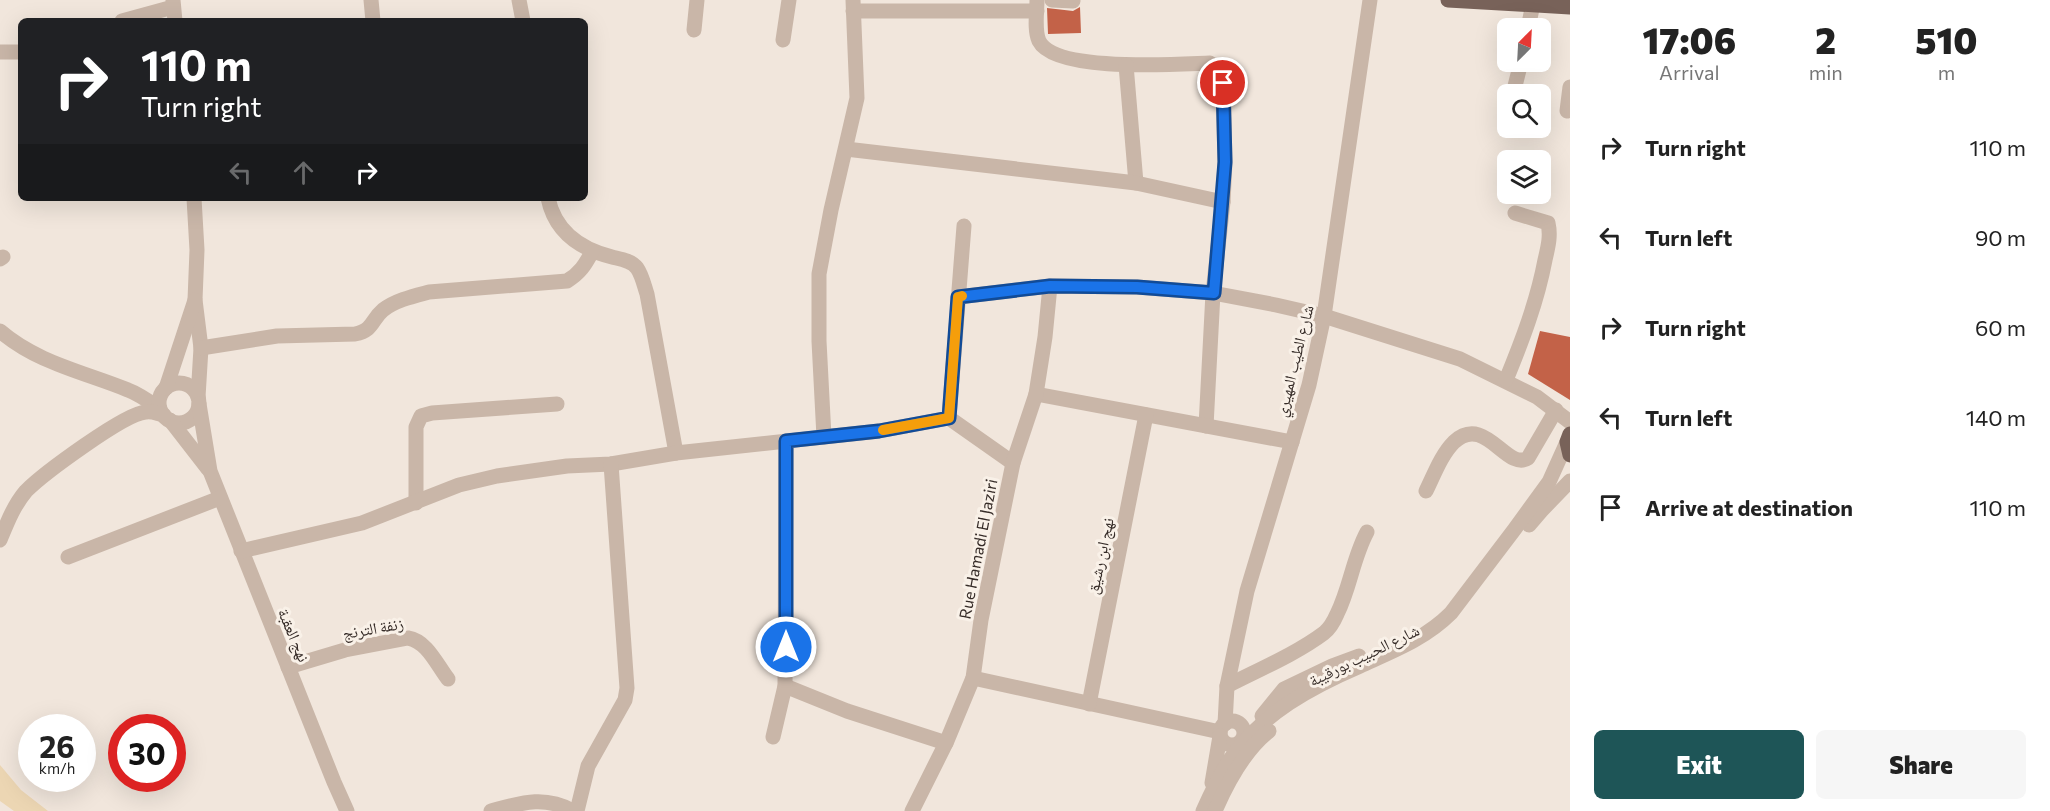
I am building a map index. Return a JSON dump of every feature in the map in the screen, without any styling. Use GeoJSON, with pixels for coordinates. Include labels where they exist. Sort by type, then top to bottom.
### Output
{"type":"FeatureCollection","features":[{"type":"Feature","properties":{"kind":"main road"},"geometry":{"type":"LineString","coordinates":[[1448,0],[1570,7]]}},
{"type":"Feature","properties":{"kind":"street"},"geometry":{"type":"LineString","coordinates":[[371,0],[373,18]]}},
{"type":"Feature","properties":{"kind":"street"},"geometry":{"type":"LineString","coordinates":[[519,0],[522,18]]}},
{"type":"Feature","properties":{"kind":"street"},"geometry":{"type":"LineString","coordinates":[[694,30],[697,0]]}},
{"type":"Feature","properties":{"kind":"street"},"geometry":{"type":"LineString","coordinates":[[783,40],[789,0]]}},
{"type":"Feature","properties":{"kind":"street"},"geometry":{"type":"LineString","coordinates":[[1052,0],[1073,1]]}},
{"type":"Feature","properties":{"kind":"street","name":"شارع الطيب المهيري"},"geometry":{"type":"LineString","coordinates":[[1222,730],[1227,686],[1246,591],[1309,385],[1324,316],[1370,0]]}},
{"type":"Feature","properties":{"kind":"street"},"geometry":{"type":"LineString","coordinates":[[1530,18],[1533,4]]}},
{"type":"Feature","properties":{"kind":"street"},"geometry":{"type":"LineString","coordinates":[[824,437],[819,350],[819,274],[857,98],[853,6],[1037,5],[1038,40],[1052,52],[1082,60],[1126,65],[1210,63],[1220,71],[1224,111],[1222,202],[1206,426]]}},
{"type":"Feature","properties":{"kind":"street"},"geometry":{"type":"LineString","coordinates":[[135,18],[174,9]]}},
{"type":"Feature","properties":{"kind":"street"},"geometry":{"type":"LineString","coordinates":[[0,52],[18,52]]}},
{"type":"Feature","properties":{"kind":"street"},"geometry":{"type":"LineString","coordinates":[[1126,65],[1136,183]]}},
{"type":"Feature","properties":{"kind":"street"},"geometry":{"type":"LineString","coordinates":[[1567,111],[1570,87]]}},
{"type":"Feature","properties":{"kind":"street"},"geometry":{"type":"LineString","coordinates":[[846,149],[1136,183],[1222,202]]}},
{"type":"Feature","properties":{"kind":"street"},"geometry":{"type":"LineString","coordinates":[[194,201],[197,250],[195,300],[201,348],[198,401],[210,471]]}},
{"type":"Feature","properties":{"kind":"street"},"geometry":{"type":"LineString","coordinates":[[549,201],[557,223],[569,238],[592,252],[626,260],[638,268],[653,326],[676,453]]}},
{"type":"Feature","properties":{"kind":"street"},"geometry":{"type":"LineString","coordinates":[[1506,380],[1541,282],[1551,232],[1548,223],[1515,213]]}},
{"type":"Feature","properties":{"kind":"street"},"geometry":{"type":"LineString","coordinates":[[949,418],[964,226]]}},
{"type":"Feature","properties":{"kind":"street"},"geometry":{"type":"LineString","coordinates":[[201,348],[277,336],[364,332],[382,311],[407,298],[429,292],[567,281],[584,268],[592,252]]}},
{"type":"Feature","properties":{"kind":"street"},"geometry":{"type":"LineString","coordinates":[[958,297],[1050,286],[1137,287],[1214,293],[1324,316],[1460,359],[1537,397],[1570,422]]}},
{"type":"Feature","properties":{"kind":"street","name":"Rue Hamadi El Jaziri"},"geometry":{"type":"LineString","coordinates":[[912,811],[946,743],[974,678],[981,620],[1013,463],[1036,394],[1050,286]]}},
{"type":"Feature","properties":{"kind":"street"},"geometry":{"type":"LineString","coordinates":[[195,300],[159,403],[165,415],[210,471]]}},
{"type":"Feature","properties":{"kind":"street"},"geometry":{"type":"LineString","coordinates":[[0,331],[24,349],[38,356],[77,373],[130,390],[177,422],[192,418],[198,401]]}},
{"type":"Feature","properties":{"kind":"street"},"geometry":{"type":"LineString","coordinates":[[130,390],[164,390],[176,383],[187,385],[198,401]]}},
{"type":"Feature","properties":{"kind":"street"},"geometry":{"type":"LineString","coordinates":[[1036,394],[1292,442]]}},
{"type":"Feature","properties":{"kind":"street"},"geometry":{"type":"LineString","coordinates":[[416,503],[417,427],[421,416],[432,412],[557,404]]}},
{"type":"Feature","properties":{"kind":"street"},"geometry":{"type":"LineString","coordinates":[[1426,491],[1446,452],[1461,437],[1477,434],[1517,460],[1524,461],[1556,411]]}},
{"type":"Feature","properties":{"kind":"street"},"geometry":{"type":"LineString","coordinates":[[0,540],[20,499],[27,490],[54,469],[133,415],[147,412],[165,415]]}},
{"type":"Feature","properties":{"kind":"street","name":"نهج ابن رشيق"},"geometry":{"type":"LineString","coordinates":[[1089,704],[1146,415]]}},
{"type":"Feature","properties":{"kind":"street"},"geometry":{"type":"LineString","coordinates":[[241,551],[362,523],[459,485],[497,476],[567,466],[611,464],[676,453],[879,431],[949,418],[1013,463]]}},
{"type":"Feature","properties":{"kind":"street"},"geometry":{"type":"LineString","coordinates":[[773,737],[785,686],[786,441]]}},
{"type":"Feature","properties":{"kind":"street","name":"شارع الحبيب بورقيبة"},"geometry":{"type":"LineString","coordinates":[[1215,811],[1239,766],[1247,741],[1319,696],[1409,655],[1444,634],[1452,614],[1496,540],[1505,531],[1520,523],[1549,482],[1569,444]]}},
{"type":"Feature","properties":{"kind":"street"},"geometry":{"type":"LineString","coordinates":[[490,811],[540,801],[559,803],[575,811],[588,766],[625,700],[627,688],[611,464]]}},
{"type":"Feature","properties":{"kind":"street","name":"نهج العقبة"},"geometry":{"type":"LineString","coordinates":[[210,471],[347,811]]}},
{"type":"Feature","properties":{"kind":"street","name":"شارع الحبيب بورقيبة"},"geometry":{"type":"LineString","coordinates":[[1203,811],[1230,759],[1247,741],[1262,716],[1284,689],[1332,666],[1412,637],[1452,614],[1541,511],[1570,482]]}},
{"type":"Feature","properties":{"kind":"street"},"geometry":{"type":"LineString","coordinates":[[68,557],[220,498]]}},
{"type":"Feature","properties":{"kind":"street"},"geometry":{"type":"LineString","coordinates":[[1227,686],[1286,656],[1326,632],[1344,598],[1359,547],[1366,532]]}},
{"type":"Feature","properties":{"kind":"street","name":"زنفة الترنج"},"geometry":{"type":"LineString","coordinates":[[288,667],[345,651],[408,638],[415,639],[425,647],[448,679]]}},
{"type":"Feature","properties":{"kind":"street"},"geometry":{"type":"LineString","coordinates":[[974,678],[1089,704],[1222,730],[1234,722],[1242,727],[1247,741]]}},
{"type":"Feature","properties":{"kind":"street"},"geometry":{"type":"LineString","coordinates":[[785,686],[847,711],[946,743]]}},
{"type":"Feature","properties":{"kind":"street","name":"شارع الحبيب بورقيبة"},"geometry":{"type":"LineString","coordinates":[[1210,795],[1222,730]]}},
{"type":"Feature","properties":{"kind":"sand"},"geometry":{"type":"Polygon","coordinates":[[[0,765],[18,786],[18,792],[24,792],[48,811],[14,811],[0,801],[0,765]]]}},
{"type":"Feature","properties":{"kind":"building"},"geometry":{"type":"Polygon","coordinates":[[[1080,7],[1081,33],[1048,34],[1047,8],[1073,11],[1080,7]]]}},
{"type":"Feature","properties":{"kind":"building"},"geometry":{"type":"Polygon","coordinates":[[[1540,331],[1570,337],[1570,400],[1528,374],[1540,331]]]}},
{"type":"Feature","properties":{"kind":"slow traffic"},"geometry":{"type":"LineString","coordinates":[[883,430],[949,418],[958,297],[962,296]]}},
{"type":"Feature","properties":{"kind":"route"},"geometry":{"type":"LineString","coordinates":[[786,647],[786,441],[879,431],[949,418],[958,297],[1050,286],[1137,287],[1214,293],[1225,162],[1223,83]]}}]}
